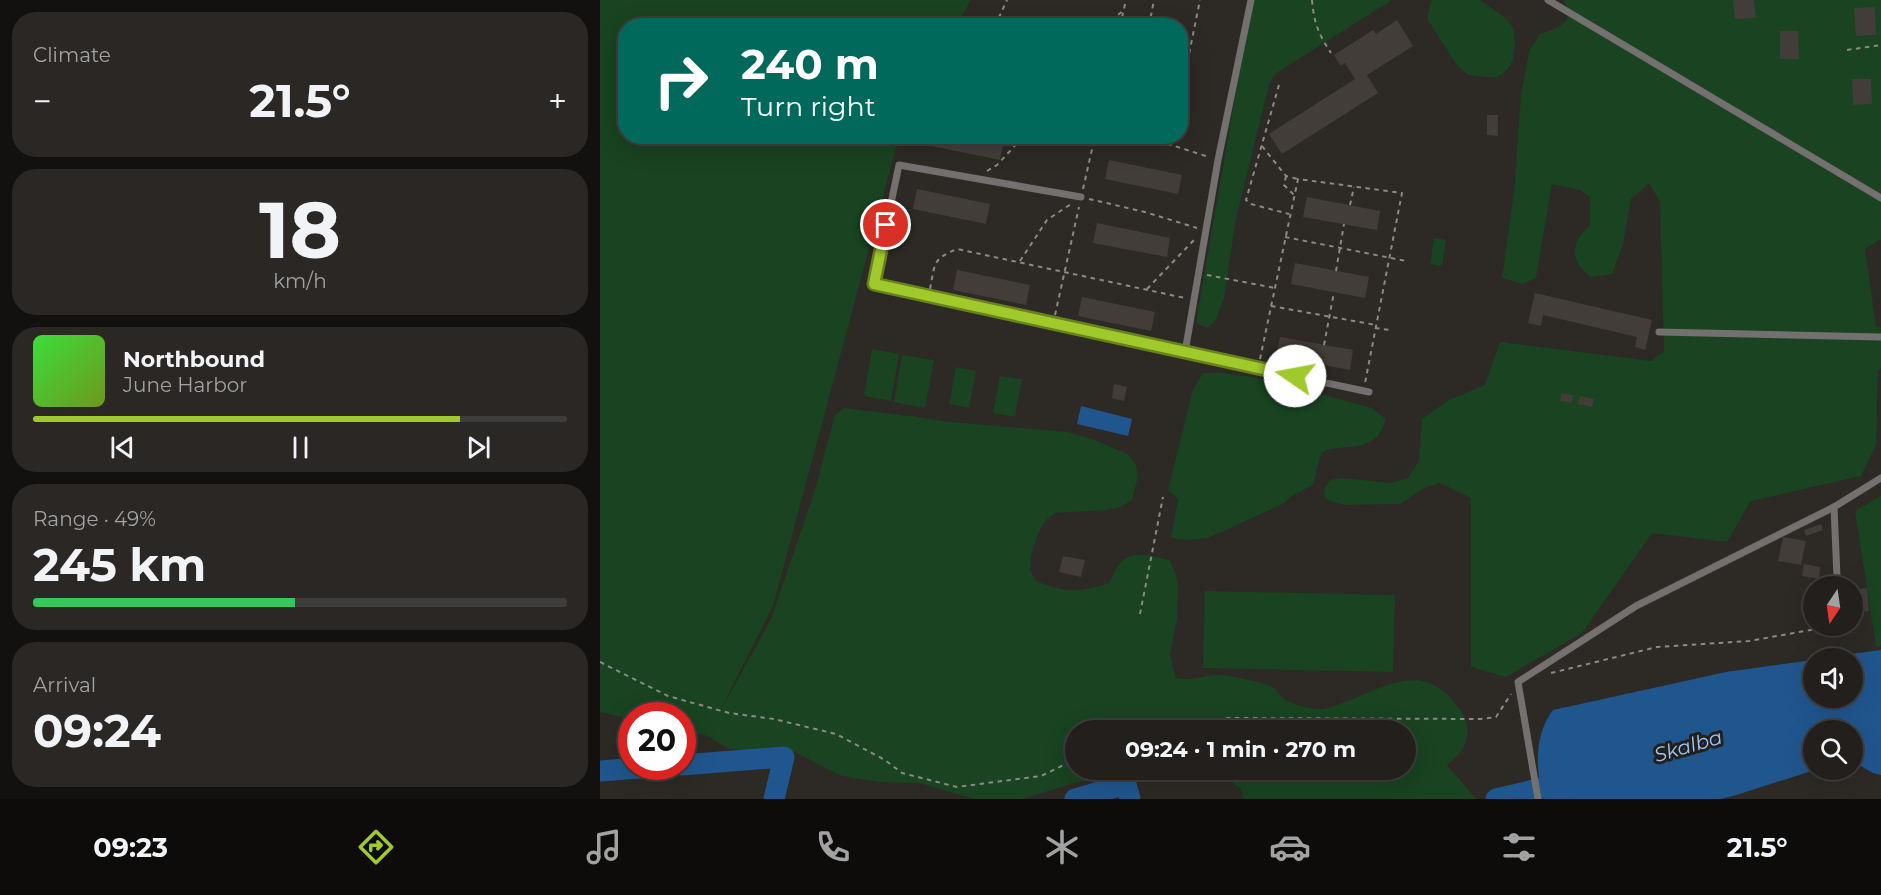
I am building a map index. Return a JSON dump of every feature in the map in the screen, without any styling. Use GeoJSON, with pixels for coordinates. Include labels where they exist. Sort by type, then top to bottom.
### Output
{"type":"FeatureCollection","features":[{"type":"Feature","properties":{"kind":"lane"},"geometry":{"type":"LineString","coordinates":[[1185,352],[1204,230],[1251,0]]}},
{"type":"Feature","properties":{"kind":"lane"},"geometry":{"type":"LineString","coordinates":[[1548,0],[1561,4],[1881,198]]}},
{"type":"Feature","properties":{"kind":"lane"},"geometry":{"type":"LineString","coordinates":[[1081,197],[899,165],[874,284],[1053,325],[1367,391]]}},
{"type":"Feature","properties":{"kind":"lane"},"geometry":{"type":"LineString","coordinates":[[1659,332],[1881,337]]}},
{"type":"Feature","properties":{"kind":"lane"},"geometry":{"type":"LineString","coordinates":[[1538,799],[1518,682],[1636,606],[1834,507],[1881,478]]}},
{"type":"Feature","properties":{"kind":"lane"},"geometry":{"type":"LineString","coordinates":[[1834,507],[1838,576]]}},
{"type":"Feature","properties":{"kind":"path"},"geometry":{"type":"LineString","coordinates":[[999,18],[1007,0]]}},
{"type":"Feature","properties":{"kind":"path"},"geometry":{"type":"LineString","coordinates":[[1122,18],[1126,0]]}},
{"type":"Feature","properties":{"kind":"path"},"geometry":{"type":"LineString","coordinates":[[1151,18],[1154,0]]}},
{"type":"Feature","properties":{"kind":"path"},"geometry":{"type":"LineString","coordinates":[[1188,59],[1200,0]]}},
{"type":"Feature","properties":{"kind":"path"},"geometry":{"type":"LineString","coordinates":[[1312,0],[1314,22],[1331,53]]}},
{"type":"Feature","properties":{"kind":"path"},"geometry":{"type":"LineString","coordinates":[[1114,18],[1124,10]]}},
{"type":"Feature","properties":{"kind":"path"},"geometry":{"type":"LineString","coordinates":[[1847,50],[1881,45]]}},
{"type":"Feature","properties":{"kind":"path"},"geometry":{"type":"LineString","coordinates":[[1280,85],[1246,200],[1251,204],[1290,214]]}},
{"type":"Feature","properties":{"kind":"path"},"geometry":{"type":"LineString","coordinates":[[975,178],[997,165],[1017,144]]}},
{"type":"Feature","properties":{"kind":"path"},"geometry":{"type":"LineString","coordinates":[[1053,325],[1093,144]]}},
{"type":"Feature","properties":{"kind":"path"},"geometry":{"type":"LineString","coordinates":[[1169,144],[1218,160]]}},
{"type":"Feature","properties":{"kind":"path"},"geometry":{"type":"LineString","coordinates":[[1262,146],[1286,176],[1402,193],[1376,327],[1367,391]]}},
{"type":"Feature","properties":{"kind":"path"},"geometry":{"type":"LineString","coordinates":[[1286,176],[1284,185],[1294,195]]}},
{"type":"Feature","properties":{"kind":"path"},"geometry":{"type":"LineString","coordinates":[[1258,368],[1298,179]]}},
{"type":"Feature","properties":{"kind":"path"},"geometry":{"type":"LineString","coordinates":[[1350,205],[1354,186]]}},
{"type":"Feature","properties":{"kind":"path"},"geometry":{"type":"LineString","coordinates":[[1019,262],[1047,220],[1081,197],[1145,212],[1204,230],[1146,290]]}},
{"type":"Feature","properties":{"kind":"path"},"geometry":{"type":"LineString","coordinates":[[1336,271],[1344,224]]}},
{"type":"Feature","properties":{"kind":"path"},"geometry":{"type":"LineString","coordinates":[[1286,237],[1406,261]]}},
{"type":"Feature","properties":{"kind":"path"},"geometry":{"type":"LineString","coordinates":[[929,297],[936,263],[942,255],[957,249],[1193,300]]}},
{"type":"Feature","properties":{"kind":"path"},"geometry":{"type":"LineString","coordinates":[[1198,273],[1275,288]]}},
{"type":"Feature","properties":{"kind":"path"},"geometry":{"type":"LineString","coordinates":[[1324,345],[1334,292]]}},
{"type":"Feature","properties":{"kind":"path"},"geometry":{"type":"LineString","coordinates":[[1271,306],[1390,330]]}},
{"type":"Feature","properties":{"kind":"path"},"geometry":{"type":"LineString","coordinates":[[1140,614],[1163,497]]}},
{"type":"Feature","properties":{"kind":"path"},"geometry":{"type":"LineString","coordinates":[[1547,674],[1657,647],[1749,641],[1803,631]]}},
{"type":"Feature","properties":{"kind":"path"},"geometry":{"type":"LineString","coordinates":[[600,662],[668,696],[729,713],[774,719],[836,734],[885,760],[902,773],[957,787],[1041,776],[1065,764]]}},
{"type":"Feature","properties":{"kind":"path"},"geometry":{"type":"LineString","coordinates":[[1218,720],[1229,718],[1496,717],[1518,682]]}},
{"type":"Feature","properties":{"kind":"green space"},"geometry":{"type":"Polygon","coordinates":[[[600,0],[971,0],[961,18],[618,18],[618,144],[897,144],[773,606],[719,713],[771,619],[815,490],[835,415],[844,408],[941,421],[1068,432],[1095,440],[1129,455],[1136,465],[1138,477],[1132,500],[1120,507],[1055,513],[1045,521],[1038,533],[1031,557],[1030,570],[1036,581],[1064,590],[1089,589],[1109,583],[1118,566],[1127,558],[1145,555],[1170,560],[1178,581],[1177,620],[1170,655],[1176,678],[1190,679],[1222,675],[1252,680],[1274,688],[1290,703],[1317,709],[1333,707],[1400,682],[1413,680],[1437,687],[1458,707],[1467,727],[1467,739],[1463,749],[1447,765],[1476,799],[1243,799],[1241,789],[1229,780],[1416,780],[1416,720],[1065,720],[1065,780],[1096,780],[1078,782],[1022,799],[974,799],[920,783],[879,782],[839,775],[795,752],[729,749],[708,736],[696,734],[696,702],[618,702],[618,716],[600,712],[600,0]]]}},
{"type":"Feature","properties":{"kind":"green space"},"geometry":{"type":"Polygon","coordinates":[[[1254,0],[1392,0],[1275,74],[1269,85],[1236,219],[1224,298],[1216,320],[1207,328],[1196,323],[1254,0]]]}},
{"type":"Feature","properties":{"kind":"green space"},"geometry":{"type":"Polygon","coordinates":[[[1432,0],[1480,0],[1507,19],[1514,30],[1515,42],[1513,60],[1506,71],[1496,78],[1468,75],[1456,64],[1428,20],[1432,0]]]}},
{"type":"Feature","properties":{"kind":"green space"},"geometry":{"type":"Polygon","coordinates":[[[1564,0],[1881,0],[1881,239],[1865,249],[1876,326],[1881,327],[1876,445],[1861,476],[1751,501],[1727,542],[1652,533],[1582,633],[1506,677],[1471,667],[1471,498],[1440,483],[1426,487],[1400,504],[1344,505],[1325,499],[1324,489],[1330,480],[1342,478],[1391,483],[1408,478],[1419,461],[1422,419],[1449,400],[1485,385],[1500,342],[1651,361],[1664,351],[1660,202],[1649,183],[1631,199],[1623,244],[1612,274],[1591,277],[1578,264],[1576,258],[1576,245],[1590,225],[1590,197],[1580,190],[1552,184],[1536,278],[1523,284],[1502,278],[1514,192],[1521,95],[1529,51],[1540,34],[1557,28],[1566,21],[1569,12],[1564,0]]]}},
{"type":"Feature","properties":{"kind":"green space"},"geometry":{"type":"Polygon","coordinates":[[[1434,238],[1446,240],[1442,266],[1430,264],[1434,238]]]}},
{"type":"Feature","properties":{"kind":"green space"},"geometry":{"type":"Polygon","coordinates":[[[872,349],[899,354],[891,401],[864,396],[872,349]]]}},
{"type":"Feature","properties":{"kind":"green space"},"geometry":{"type":"Polygon","coordinates":[[[902,355],[934,360],[925,408],[894,402],[902,355]]]}},
{"type":"Feature","properties":{"kind":"green space"},"geometry":{"type":"Polygon","coordinates":[[[956,367],[976,371],[969,408],[949,404],[956,367]]]}},
{"type":"Feature","properties":{"kind":"green space"},"geometry":{"type":"Polygon","coordinates":[[[1203,373],[1247,376],[1317,393],[1372,408],[1386,419],[1382,430],[1370,442],[1354,447],[1326,450],[1321,454],[1313,485],[1290,497],[1285,503],[1208,538],[1188,540],[1171,538],[1178,499],[1168,490],[1193,389],[1203,373]]]}},
{"type":"Feature","properties":{"kind":"green space"},"geometry":{"type":"Polygon","coordinates":[[[1000,376],[1022,379],[1015,417],[993,413],[1000,376]]]}},
{"type":"Feature","properties":{"kind":"green space"},"geometry":{"type":"Polygon","coordinates":[[[1881,496],[1881,646],[1876,646],[1855,511],[1881,496]]]}},
{"type":"Feature","properties":{"kind":"green space"},"geometry":{"type":"Polygon","coordinates":[[[1205,591],[1395,595],[1393,672],[1203,668],[1205,591]]]}},
{"type":"Feature","properties":{"kind":"water"},"geometry":{"type":"Polygon","coordinates":[[[1081,406],[1132,419],[1128,436],[1077,424],[1081,406]]]}},
{"type":"Feature","properties":{"kind":"water"},"geometry":{"type":"Polygon","coordinates":[[[1881,650],[1881,775],[1863,768],[1863,720],[1803,720],[1803,774],[1733,796],[1721,799],[1544,799],[1538,765],[1539,742],[1542,730],[1553,710],[1726,672],[1803,661],[1803,708],[1863,708],[1863,652],[1881,650]]]}},
{"type":"Feature","properties":{"kind":"building"},"geometry":{"type":"Polygon","coordinates":[[[1733,0],[1754,0],[1756,18],[1735,19],[1733,0]]]}},
{"type":"Feature","properties":{"kind":"building"},"geometry":{"type":"Polygon","coordinates":[[[1875,7],[1876,35],[1856,36],[1854,8],[1875,7]]]}},
{"type":"Feature","properties":{"kind":"building"},"geometry":{"type":"Polygon","coordinates":[[[1397,20],[1413,46],[1367,75],[1378,93],[1282,154],[1269,134],[1355,79],[1345,63],[1341,66],[1334,55],[1373,30],[1376,34],[1397,20]]]}},
{"type":"Feature","properties":{"kind":"building"},"geometry":{"type":"Polygon","coordinates":[[[1780,31],[1798,31],[1799,59],[1780,59],[1780,31]]]}},
{"type":"Feature","properties":{"kind":"building"},"geometry":{"type":"Polygon","coordinates":[[[1852,79],[1871,79],[1872,104],[1853,105],[1852,79]]]}},
{"type":"Feature","properties":{"kind":"building"},"geometry":{"type":"Polygon","coordinates":[[[1487,115],[1498,115],[1498,136],[1487,135],[1487,115]]]}},
{"type":"Feature","properties":{"kind":"building"},"geometry":{"type":"Polygon","coordinates":[[[927,144],[1003,144],[1000,160],[927,144]]]}},
{"type":"Feature","properties":{"kind":"building"},"geometry":{"type":"Polygon","coordinates":[[[1109,160],[1182,175],[1178,194],[1105,179],[1109,160]]]}},
{"type":"Feature","properties":{"kind":"building"},"geometry":{"type":"Polygon","coordinates":[[[917,189],[990,204],[986,224],[913,209],[917,189]]]}},
{"type":"Feature","properties":{"kind":"building"},"geometry":{"type":"Polygon","coordinates":[[[1307,197],[1380,211],[1377,230],[1303,217],[1307,197]]]}},
{"type":"Feature","properties":{"kind":"building"},"geometry":{"type":"Polygon","coordinates":[[[1097,223],[1170,238],[1167,257],[1093,243],[1097,223]]]}},
{"type":"Feature","properties":{"kind":"building"},"geometry":{"type":"Polygon","coordinates":[[[1295,263],[1369,277],[1365,298],[1291,284],[1295,263]]]}},
{"type":"Feature","properties":{"kind":"building"},"geometry":{"type":"Polygon","coordinates":[[[957,270],[1030,285],[1026,305],[953,290],[957,270]]]}},
{"type":"Feature","properties":{"kind":"building"},"geometry":{"type":"Polygon","coordinates":[[[1535,293],[1652,320],[1645,350],[1635,347],[1637,337],[1543,315],[1541,326],[1528,323],[1535,293]]]}},
{"type":"Feature","properties":{"kind":"building"},"geometry":{"type":"Polygon","coordinates":[[[1082,297],[1155,312],[1151,331],[1078,316],[1082,297]]]}},
{"type":"Feature","properties":{"kind":"building"},"geometry":{"type":"Polygon","coordinates":[[[1280,337],[1353,350],[1350,370],[1276,356],[1280,337]]]}},
{"type":"Feature","properties":{"kind":"building"},"geometry":{"type":"Polygon","coordinates":[[[1114,384],[1127,387],[1124,401],[1112,398],[1114,384]]]}},
{"type":"Feature","properties":{"kind":"building"},"geometry":{"type":"Polygon","coordinates":[[[1562,393],[1573,395],[1572,403],[1560,401],[1562,393]]]}},
{"type":"Feature","properties":{"kind":"building"},"geometry":{"type":"Polygon","coordinates":[[[1580,396],[1594,399],[1592,407],[1578,404],[1580,396]]]}},
{"type":"Feature","properties":{"kind":"building"},"geometry":{"type":"Polygon","coordinates":[[[1821,524],[1823,530],[1806,536],[1804,530],[1821,524]]]}},
{"type":"Feature","properties":{"kind":"building"},"geometry":{"type":"Polygon","coordinates":[[[1783,537],[1806,541],[1801,565],[1778,561],[1783,537]]]}},
{"type":"Feature","properties":{"kind":"building"},"geometry":{"type":"Polygon","coordinates":[[[1063,556],[1085,560],[1081,577],[1059,572],[1063,556]]]}},
{"type":"Feature","properties":{"kind":"building"},"geometry":{"type":"Polygon","coordinates":[[[1804,564],[1820,567],[1819,576],[1802,576],[1804,564]]]}},
{"type":"Feature","properties":{"kind":"building"},"geometry":{"type":"Polygon","coordinates":[[[1867,588],[1869,611],[1863,612],[1863,589],[1867,588]]]}},
{"type":"Feature","properties":{"kind":"waterway","name":"Skalba"},"geometry":{"type":"LineString","coordinates":[[696,764],[784,757],[774,799]]}},
{"type":"Feature","properties":{"kind":"waterway","name":"Skalba"},"geometry":{"type":"LineString","coordinates":[[600,771],[618,770]]}},
{"type":"Feature","properties":{"kind":"waterway","name":"Skalba"},"geometry":{"type":"LineString","coordinates":[[1496,799],[1568,782]]}},
{"type":"Feature","properties":{"kind":"waterway","name":"Skalba"},"geometry":{"type":"LineString","coordinates":[[1075,799],[1126,784],[1130,799]]}},
{"type":"Feature","properties":{"kind":"route"},"geometry":{"type":"LineString","coordinates":[[886,225],[874,284],[1053,325],[1295,376]]}}]}
